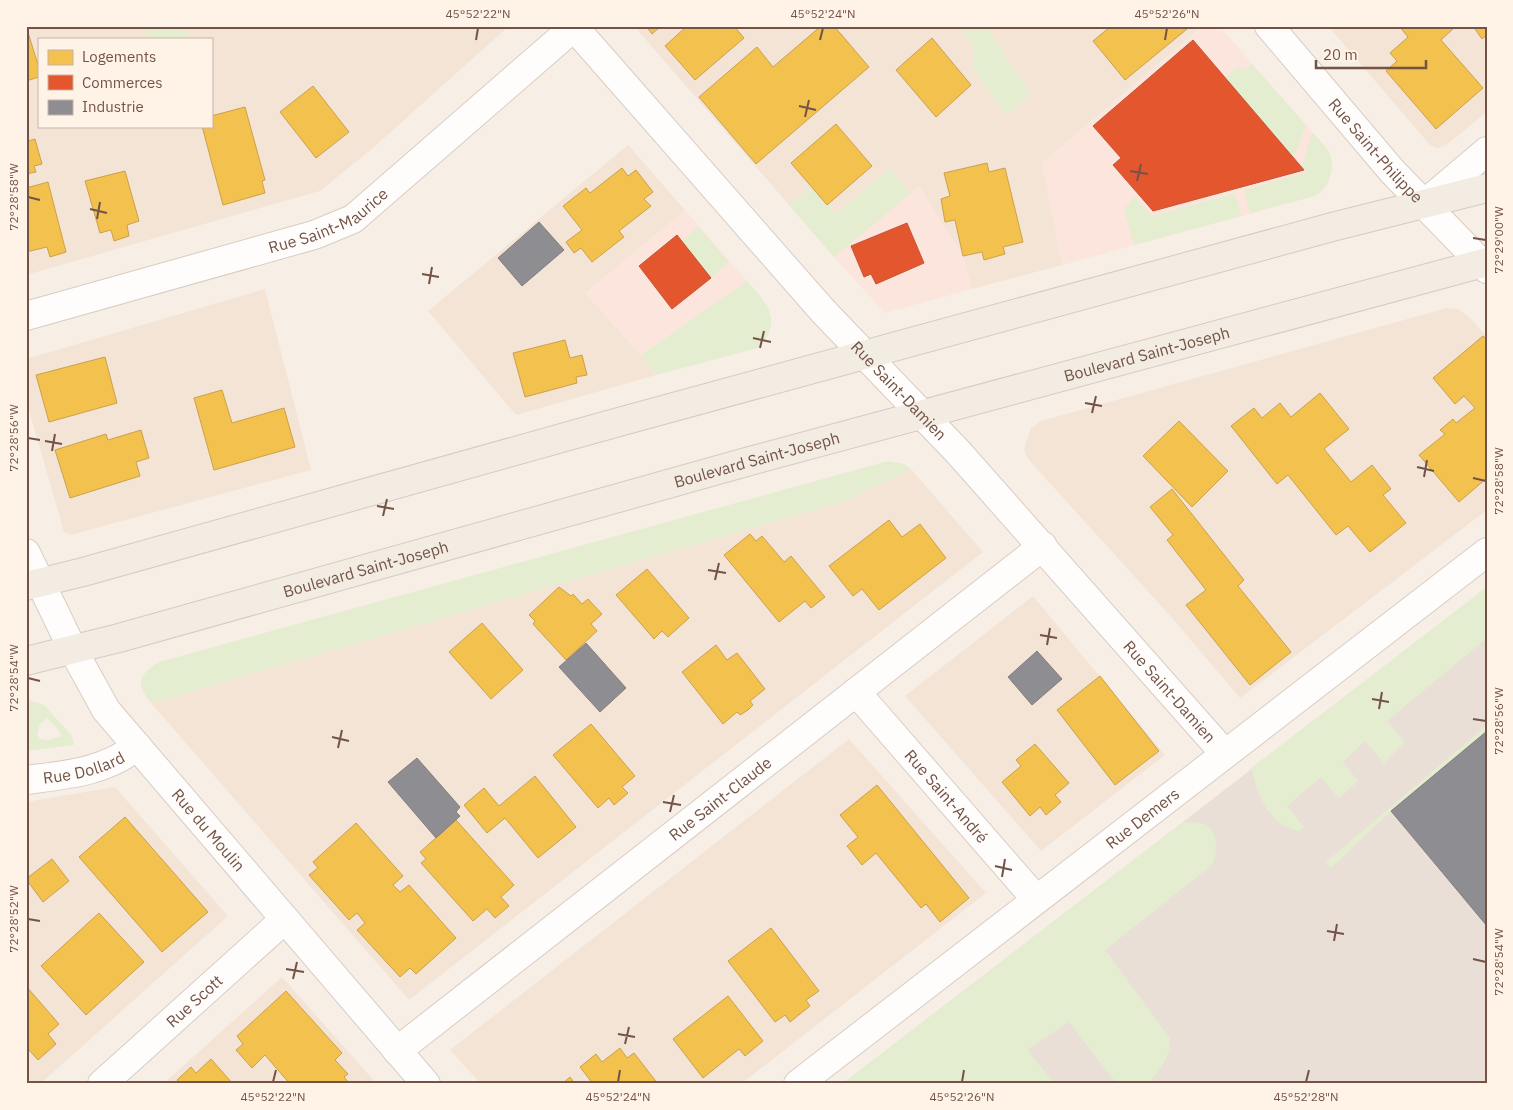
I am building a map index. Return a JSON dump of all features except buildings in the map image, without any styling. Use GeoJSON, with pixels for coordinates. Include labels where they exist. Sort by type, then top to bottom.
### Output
{"type":"FeatureCollection","features":[{"type":"Feature","properties":{"kind":"main road"},"geometry":{"type":"LineString","coordinates":[[33,584],[608,424],[864,356],[1332,227],[1487,188]]}},
{"type":"Feature","properties":{"kind":"main road","name":"Boulevard Saint-Joseph"},"geometry":{"type":"LineString","coordinates":[[26,661],[73,650],[922,415],[1485,264]]}},
{"type":"Feature","properties":{"kind":"street","name":"Rue Saint-Philippe"},"geometry":{"type":"LineString","coordinates":[[1269,26],[1392,171],[1423,205],[1485,264]]}},
{"type":"Feature","properties":{"kind":"street","name":"Rue Saint-Maurice"},"geometry":{"type":"LineString","coordinates":[[26,316],[314,235],[353,219],[574,27]]}},
{"type":"Feature","properties":{"kind":"street","name":"Rue Saint-Damien"},"geometry":{"type":"LineString","coordinates":[[574,27],[733,211],[864,356],[922,415],[1043,546],[1225,754]]}},
{"type":"Feature","properties":{"kind":"street"},"geometry":{"type":"LineString","coordinates":[[1423,205],[1487,151]]}},
{"type":"Feature","properties":{"kind":"street","name":"Rue Saint-Claude"},"geometry":{"type":"LineString","coordinates":[[397,1051],[1043,546]]}},
{"type":"Feature","properties":{"kind":"street","name":"Rue Demers"},"geometry":{"type":"LineString","coordinates":[[798,1084],[1487,552]]}},
{"type":"Feature","properties":{"kind":"street","name":"Rue du Moulin"},"geometry":{"type":"LineString","coordinates":[[26,553],[33,584],[73,650],[97,697],[426,1084]]}},
{"type":"Feature","properties":{"kind":"street","name":"Rue Saint-André"},"geometry":{"type":"LineString","coordinates":[[856,692],[1036,899]]}},
{"type":"Feature","properties":{"kind":"street","name":"Rue Dollard"},"geometry":{"type":"LineString","coordinates":[[26,780],[66,774],[110,764],[123,758],[137,746]]}},
{"type":"Feature","properties":{"kind":"street","name":"Rue Scott"},"geometry":{"type":"LineString","coordinates":[[102,1084],[285,919]]}},
{"type":"Feature","properties":{"kind":"shaded area"},"geometry":{"type":"Polygon","coordinates":[[[26,26],[509,26],[373,148],[320,191],[26,275],[26,26]]]}},
{"type":"Feature","properties":{"kind":"shaded area"},"geometry":{"type":"Polygon","coordinates":[[[634,26],[1203,26],[1042,163],[1062,265],[972,289],[963,256],[919,186],[834,257],[634,26]]]}},
{"type":"Feature","properties":{"kind":"shaded area"},"geometry":{"type":"Polygon","coordinates":[[[1204,26],[1219,26],[1330,152],[1331,173],[1328,183],[1322,192],[1315,196],[1062,265],[1042,163],[1204,26]]]}},
{"type":"Feature","properties":{"kind":"shaded area"},"geometry":{"type":"Polygon","coordinates":[[[1328,26],[1487,26],[1487,112],[1445,146],[1437,148],[1430,145],[1328,26]]]}},
{"type":"Feature","properties":{"kind":"shaded area"},"geometry":{"type":"Polygon","coordinates":[[[628,145],[685,210],[585,293],[641,355],[656,375],[516,415],[428,311],[628,145]]]}},
{"type":"Feature","properties":{"kind":"shaded area"},"geometry":{"type":"Polygon","coordinates":[[[919,186],[963,256],[972,289],[885,313],[834,257],[919,186]]]}},
{"type":"Feature","properties":{"kind":"shaded area"},"geometry":{"type":"Polygon","coordinates":[[[685,210],[747,281],[641,355],[585,293],[685,210]]]}},
{"type":"Feature","properties":{"kind":"shaded area"},"geometry":{"type":"Polygon","coordinates":[[[265,289],[311,470],[70,535],[64,532],[26,400],[26,359],[265,289]]]}},
{"type":"Feature","properties":{"kind":"shaded area"},"geometry":{"type":"Polygon","coordinates":[[[1447,308],[1458,309],[1467,315],[1487,336],[1487,510],[1240,698],[1173,619],[1028,459],[1024,449],[1031,428],[1041,421],[1447,308]]]}},
{"type":"Feature","properties":{"kind":"shaded area"},"geometry":{"type":"Polygon","coordinates":[[[911,469],[983,552],[409,1000],[151,703],[845,501],[911,469]]]}},
{"type":"Feature","properties":{"kind":"shaded area"},"geometry":{"type":"Polygon","coordinates":[[[1487,587],[1487,1084],[842,1084],[1183,822],[1487,587]]]}},
{"type":"Feature","properties":{"kind":"shaded area"},"geometry":{"type":"Polygon","coordinates":[[[1033,596],[1165,755],[1041,851],[905,696],[1033,596]]]}},
{"type":"Feature","properties":{"kind":"shaded area"},"geometry":{"type":"Polygon","coordinates":[[[849,739],[986,893],[741,1084],[481,1084],[450,1050],[849,739]]]}},
{"type":"Feature","properties":{"kind":"shaded area"},"geometry":{"type":"Polygon","coordinates":[[[115,787],[228,916],[40,1084],[26,1084],[26,802],[115,787]]]}},
{"type":"Feature","properties":{"kind":"shaded area"},"geometry":{"type":"Polygon","coordinates":[[[282,977],[377,1084],[163,1084],[282,977]]]}},
{"type":"Feature","properties":{"kind":"green space"},"geometry":{"type":"Polygon","coordinates":[[[144,26],[182,26],[191,38],[147,38],[144,26]]]}},
{"type":"Feature","properties":{"kind":"green space"},"geometry":{"type":"Polygon","coordinates":[[[959,26],[987,26],[1030,94],[1006,115],[974,70],[973,46],[959,26]]]}},
{"type":"Feature","properties":{"kind":"green space"},"geometry":{"type":"Polygon","coordinates":[[[1252,64],[1306,125],[1294,157],[1225,78],[1236,68],[1246,69],[1252,64]]]}},
{"type":"Feature","properties":{"kind":"green space"},"geometry":{"type":"Polygon","coordinates":[[[1312,132],[1325,146],[1331,157],[1332,169],[1324,188],[1315,196],[1250,213],[1244,190],[1307,172],[1302,167],[1312,132]]]}},
{"type":"Feature","properties":{"kind":"green space"},"geometry":{"type":"Polygon","coordinates":[[[890,169],[910,194],[834,257],[789,205],[811,186],[835,214],[890,169]]]}},
{"type":"Feature","properties":{"kind":"green space"},"geometry":{"type":"Polygon","coordinates":[[[1235,193],[1241,216],[1134,245],[1124,209],[1135,197],[1152,216],[1235,193]]]}},
{"type":"Feature","properties":{"kind":"green space"},"geometry":{"type":"Polygon","coordinates":[[[698,227],[729,262],[711,278],[682,242],[698,227]]]}},
{"type":"Feature","properties":{"kind":"green space"},"geometry":{"type":"Polygon","coordinates":[[[747,281],[761,297],[770,313],[770,329],[758,348],[656,375],[641,355],[747,281]]]}},
{"type":"Feature","properties":{"kind":"green space"},"geometry":{"type":"Polygon","coordinates":[[[888,461],[904,464],[911,469],[845,501],[151,703],[141,685],[143,676],[159,662],[888,461]]]}},
{"type":"Feature","properties":{"kind":"green space"},"geometry":{"type":"Polygon","coordinates":[[[1487,587],[1487,638],[1387,721],[1405,742],[1384,763],[1365,741],[1343,762],[1358,781],[1339,799],[1321,777],[1287,806],[1304,827],[1299,831],[1288,828],[1272,816],[1261,798],[1251,768],[1487,587]]]}},
{"type":"Feature","properties":{"kind":"green space"},"geometry":{"type":"Polygon","coordinates":[[[26,699],[44,705],[72,736],[74,745],[26,751],[26,699]],[[47,718],[40,724],[37,734],[40,739],[48,740],[62,736],[47,718]]]}},
{"type":"Feature","properties":{"kind":"green space"},"geometry":{"type":"Polygon","coordinates":[[[1487,725],[1487,731],[1391,811],[1331,868],[1326,862],[1487,725]]]}},
{"type":"Feature","properties":{"kind":"green space"},"geometry":{"type":"Polygon","coordinates":[[[1183,822],[1204,824],[1213,832],[1216,848],[1212,865],[1105,950],[1170,1038],[1167,1057],[1148,1084],[1117,1084],[1069,1022],[1027,1050],[1055,1084],[842,1084],[1183,822]]]}}]}
